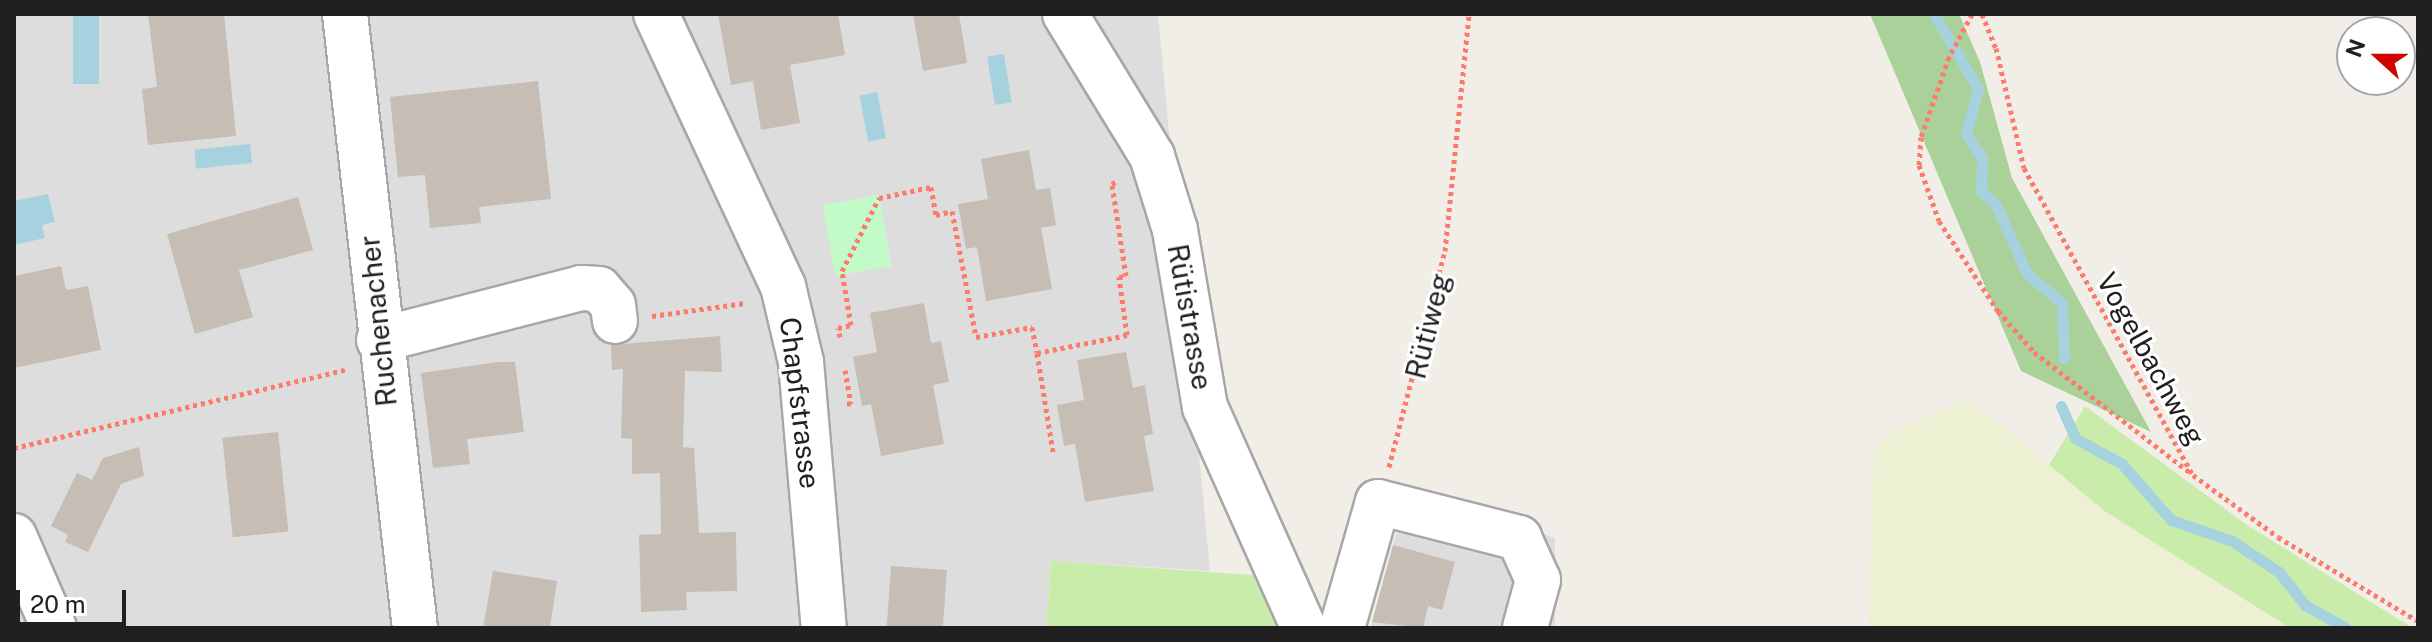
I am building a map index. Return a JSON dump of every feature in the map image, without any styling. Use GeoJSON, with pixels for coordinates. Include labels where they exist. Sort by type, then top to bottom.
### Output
{"type":"FeatureCollection","features":[{"type":"Feature","properties":{"kind":"street","name":"Ruchenacher"},"geometry":{"type":"LineString","coordinates":[[345,14],[415,628]]}},
{"type":"Feature","properties":{"kind":"street","name":"Chapfstrasse"},"geometry":{"type":"LineString","coordinates":[[656,14],[783,286],[801,362],[824,628]]}},
{"type":"Feature","properties":{"kind":"street","name":"Rütistrasse"},"geometry":{"type":"LineString","coordinates":[[1065,14],[1152,156],[1175,230],[1205,407],[1304,628]]}},
{"type":"Feature","properties":{"kind":"street"},"geometry":{"type":"LineString","coordinates":[[381,350],[581,288],[599,289],[613,305],[615,321]]}},
{"type":"Feature","properties":{"kind":"street"},"geometry":{"type":"LineString","coordinates":[[1342,628],[1378,502],[1519,538],[1538,580],[1525,628]]}},
{"type":"Feature","properties":{"kind":"street"},"geometry":{"type":"LineString","coordinates":[[14,536],[54,628]]}},
{"type":"Feature","properties":{"kind":"path","name":"Rütiweg"},"geometry":{"type":"LineString","coordinates":[[1378,502],[1407,411],[1445,251],[1469,14]]}},
{"type":"Feature","properties":{"kind":"path"},"geometry":{"type":"LineString","coordinates":[[1972,14],[1949,57],[1929,108],[1919,165],[1939,221],[1998,311],[2034,352],[2126,428],[2193,475]]}},
{"type":"Feature","properties":{"kind":"path","name":"Vogelbachweg"},"geometry":{"type":"LineString","coordinates":[[1982,14],[1996,48],[2024,168],[2193,475],[2278,537],[2418,621]]}},
{"type":"Feature","properties":{"kind":"path"},"geometry":{"type":"LineString","coordinates":[[844,282],[842,271],[879,198],[931,187],[936,215],[952,211],[976,337],[1032,327],[1053,452]]}},
{"type":"Feature","properties":{"kind":"path"},"geometry":{"type":"LineString","coordinates":[[1037,353],[1127,335],[1119,277],[1126,276],[1119,229]]}},
{"type":"Feature","properties":{"kind":"path"},"geometry":{"type":"LineString","coordinates":[[615,321],[749,303],[783,286]]}},
{"type":"Feature","properties":{"kind":"path"},"geometry":{"type":"LineString","coordinates":[[14,448],[381,350]]}},
{"type":"Feature","properties":{"kind":"shaded area"},"geometry":{"type":"Polygon","coordinates":[[[14,14],[1158,14],[1210,571],[1051,561],[1046,628],[14,628],[14,14]]]}},
{"type":"Feature","properties":{"kind":"shaded area"},"geometry":{"type":"Polygon","coordinates":[[[1408,490],[1555,538],[1555,628],[1371,628],[1408,490]]]}},
{"type":"Feature","properties":{"kind":"green space"},"geometry":{"type":"Polygon","coordinates":[[[1870,14],[1959,14],[1980,62],[2012,178],[2151,432],[2021,371],[1870,14]]]}},
{"type":"Feature","properties":{"kind":"green space"},"geometry":{"type":"Polygon","coordinates":[[[879,195],[892,266],[835,276],[823,205],[879,195]]]}},
{"type":"Feature","properties":{"kind":"green space"},"geometry":{"type":"Polygon","coordinates":[[[1961,401],[1972,401],[2106,512],[2290,628],[1869,628],[1873,460],[1883,441],[1898,429],[1961,401]]]}},
{"type":"Feature","properties":{"kind":"green space"},"geometry":{"type":"Polygon","coordinates":[[[2085,406],[2247,525],[2413,628],[2290,628],[2106,512],[2049,465],[2085,406]]]}},
{"type":"Feature","properties":{"kind":"green space"},"geometry":{"type":"Polygon","coordinates":[[[1051,561],[1253,575],[1278,628],[1046,628],[1051,561]]]}},
{"type":"Feature","properties":{"kind":"water"},"geometry":{"type":"Polygon","coordinates":[[[73,14],[99,14],[99,84],[73,84],[73,14]]]}},
{"type":"Feature","properties":{"kind":"water"},"geometry":{"type":"Polygon","coordinates":[[[1004,54],[1012,102],[995,105],[987,57],[1004,54]]]}},
{"type":"Feature","properties":{"kind":"water"},"geometry":{"type":"Polygon","coordinates":[[[877,92],[886,138],[868,142],[859,95],[877,92]]]}},
{"type":"Feature","properties":{"kind":"water"},"geometry":{"type":"Polygon","coordinates":[[[250,144],[252,163],[196,169],[194,150],[250,144]]]}},
{"type":"Feature","properties":{"kind":"water"},"geometry":{"type":"Polygon","coordinates":[[[48,194],[55,222],[42,225],[45,238],[14,245],[14,201],[48,194]]]}},
{"type":"Feature","properties":{"kind":"building"},"geometry":{"type":"Polygon","coordinates":[[[148,14],[224,14],[236,136],[148,145],[142,89],[157,87],[148,14]]]}},
{"type":"Feature","properties":{"kind":"building"},"geometry":{"type":"Polygon","coordinates":[[[718,14],[838,14],[845,55],[790,65],[800,123],[761,130],[753,81],[731,85],[718,14]]]}},
{"type":"Feature","properties":{"kind":"building"},"geometry":{"type":"Polygon","coordinates":[[[913,14],[959,14],[967,63],[923,71],[913,14]]]}},
{"type":"Feature","properties":{"kind":"building"},"geometry":{"type":"Polygon","coordinates":[[[538,81],[551,199],[479,207],[481,223],[430,228],[425,175],[398,177],[390,97],[538,81]]]}},
{"type":"Feature","properties":{"kind":"building"},"geometry":{"type":"Polygon","coordinates":[[[1029,150],[1036,190],[1050,188],[1056,225],[1041,228],[1052,289],[986,301],[977,247],[966,249],[958,204],[988,199],[981,159],[1029,150]]]}},
{"type":"Feature","properties":{"kind":"building"},"geometry":{"type":"Polygon","coordinates":[[[298,197],[313,250],[239,270],[253,317],[195,334],[167,234],[298,197]]]}},
{"type":"Feature","properties":{"kind":"building"},"geometry":{"type":"Polygon","coordinates":[[[61,266],[66,290],[88,286],[101,350],[14,368],[14,276],[61,266]]]}},
{"type":"Feature","properties":{"kind":"building"},"geometry":{"type":"Polygon","coordinates":[[[924,303],[931,343],[941,341],[949,382],[933,385],[944,444],[881,456],[871,404],[862,406],[853,357],[877,352],[870,313],[924,303]]]}},
{"type":"Feature","properties":{"kind":"building"},"geometry":{"type":"Polygon","coordinates":[[[720,336],[722,372],[685,371],[683,447],[694,448],[699,533],[736,532],[737,591],[686,592],[687,610],[641,612],[639,535],[661,534],[660,473],[632,474],[632,439],[621,438],[623,369],[612,370],[611,345],[720,336]]]}},
{"type":"Feature","properties":{"kind":"building"},"geometry":{"type":"Polygon","coordinates":[[[1126,352],[1133,388],[1145,385],[1153,434],[1144,436],[1154,491],[1085,502],[1075,444],[1064,446],[1057,405],[1084,400],[1077,360],[1126,352]]]}},
{"type":"Feature","properties":{"kind":"building"},"geometry":{"type":"Polygon","coordinates":[[[515,362],[524,432],[467,439],[470,464],[433,468],[421,373],[515,362]]]}},
{"type":"Feature","properties":{"kind":"building"},"geometry":{"type":"Polygon","coordinates":[[[278,432],[288,531],[233,537],[222,438],[278,432]]]}},
{"type":"Feature","properties":{"kind":"building"},"geometry":{"type":"Polygon","coordinates":[[[139,447],[144,476],[121,484],[88,552],[65,542],[68,535],[51,526],[77,473],[92,480],[103,458],[139,447]]]}},
{"type":"Feature","properties":{"kind":"building"},"geometry":{"type":"Polygon","coordinates":[[[1393,545],[1455,562],[1442,610],[1428,606],[1423,628],[1372,622],[1393,545]]]}},
{"type":"Feature","properties":{"kind":"building"},"geometry":{"type":"Polygon","coordinates":[[[891,566],[947,570],[943,628],[887,628],[891,566]]]}},
{"type":"Feature","properties":{"kind":"building"},"geometry":{"type":"Polygon","coordinates":[[[493,571],[557,581],[550,628],[483,628],[493,571]]]}},
{"type":"Feature","properties":{"kind":"waterway"},"geometry":{"type":"LineString","coordinates":[[1934,14],[1978,89],[1966,134],[1982,159],[1981,191],[1996,205],[2027,274],[2062,303],[2064,358]]}},
{"type":"Feature","properties":{"kind":"waterway"},"geometry":{"type":"LineString","coordinates":[[2061,406],[2075,438],[2122,464],[2171,520],[2232,541],[2279,572],[2305,605],[2346,628]]}}]}
